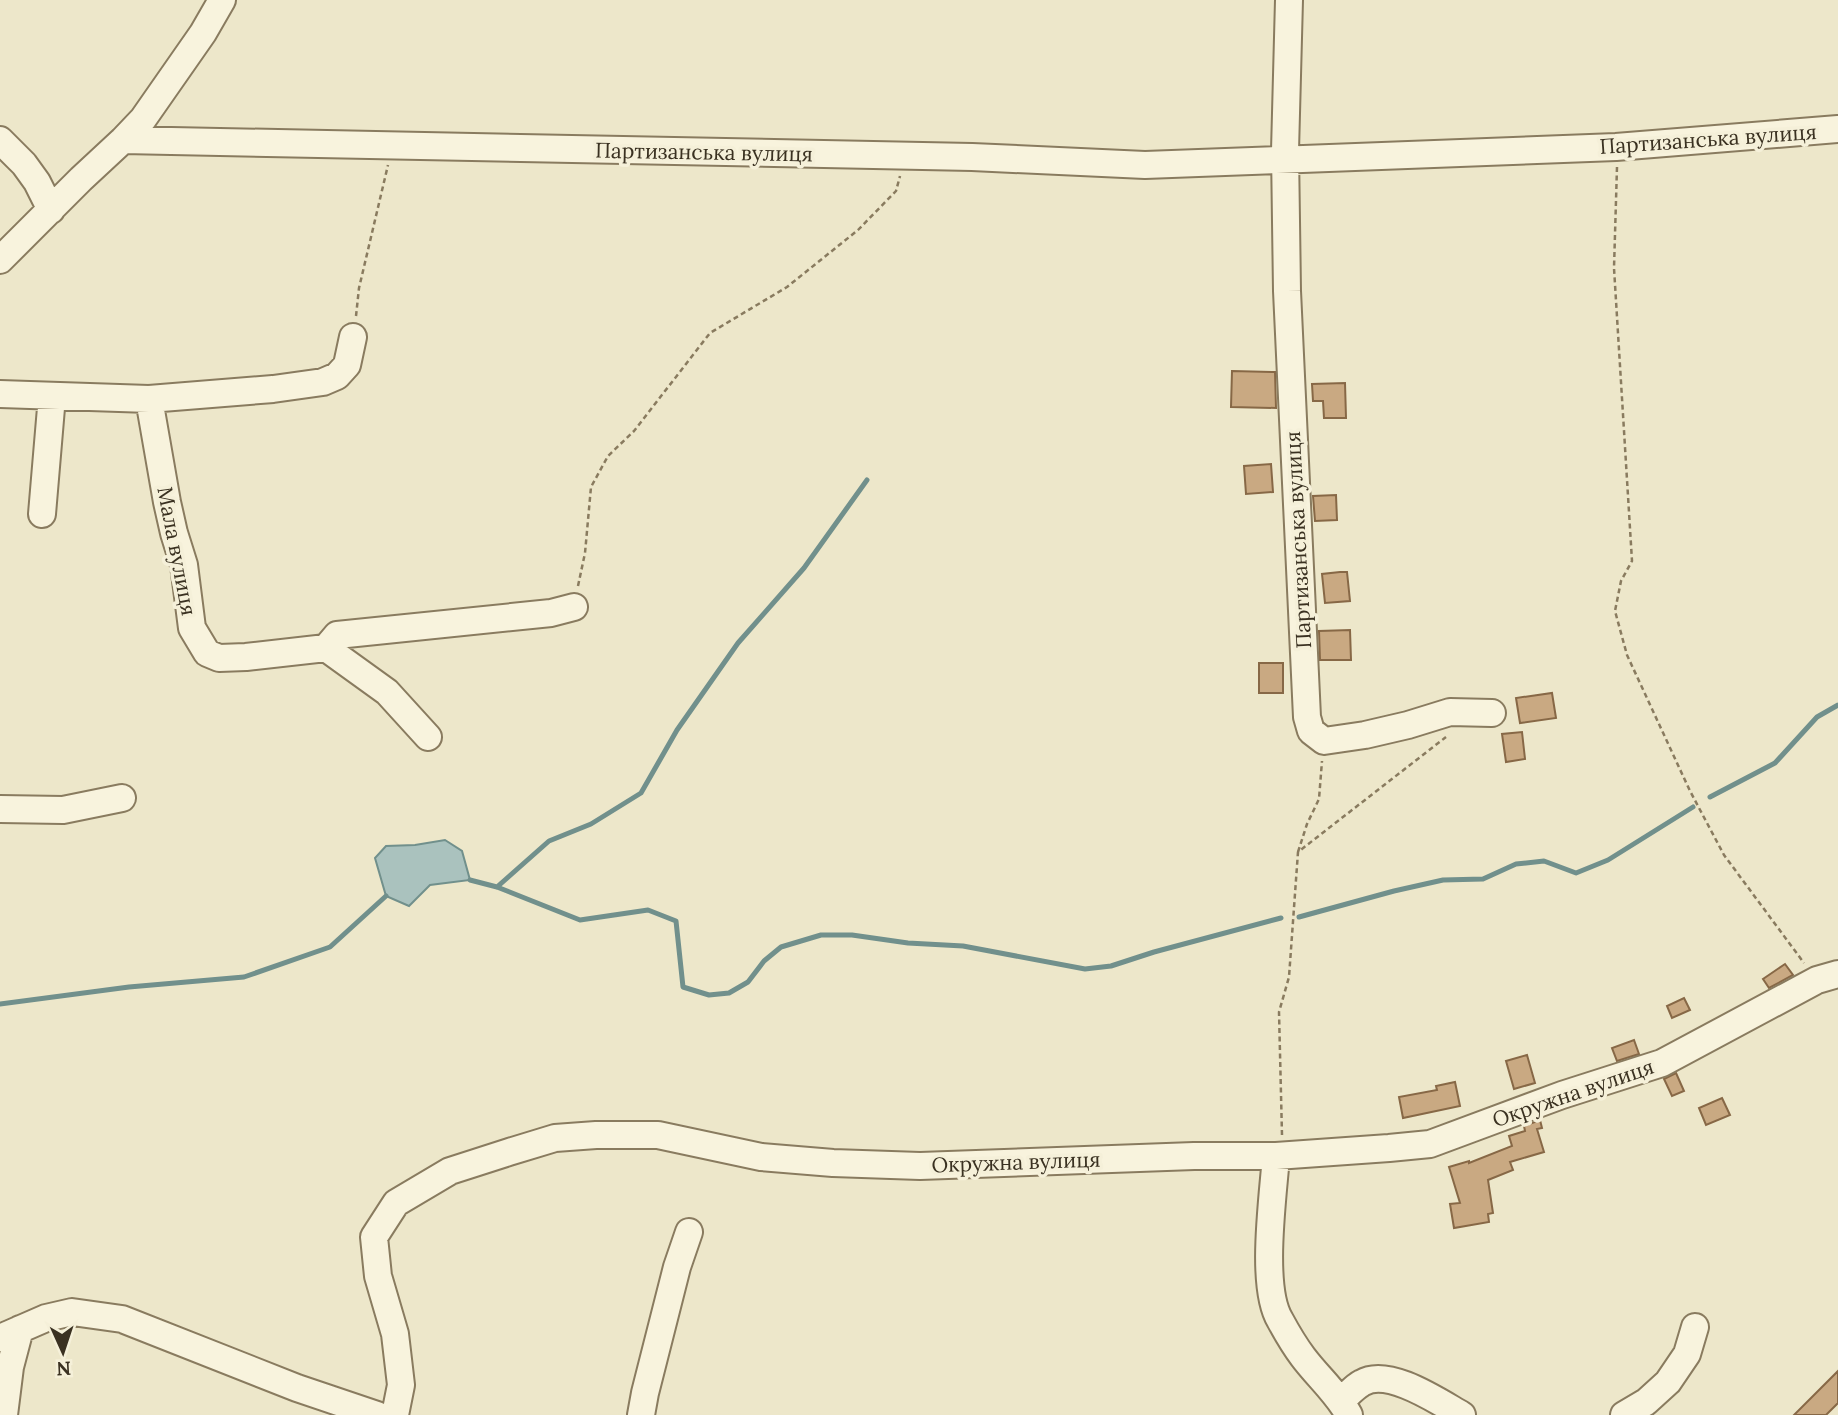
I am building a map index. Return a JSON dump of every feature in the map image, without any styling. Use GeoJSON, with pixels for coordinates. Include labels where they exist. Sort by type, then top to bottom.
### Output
{"type":"FeatureCollection","features":[{"type":"Feature","properties":{"kind":"street"},"geometry":{"type":"LineString","coordinates":[[0,260],[143,119],[204,33],[222,0]]}},
{"type":"Feature","properties":{"kind":"street","name":"Партизанська вулиця"},"geometry":{"type":"LineString","coordinates":[[1289,0],[1285,161],[1287,291],[1307,717],[1311,731],[1324,741]]}},
{"type":"Feature","properties":{"kind":"street","name":"Партизанська вулиця"},"geometry":{"type":"LineString","coordinates":[[123,140],[986,157],[1145,165],[1616,147],[1838,129]]}},
{"type":"Feature","properties":{"kind":"street"},"geometry":{"type":"LineString","coordinates":[[0,140],[24,164],[51,210]]}},
{"type":"Feature","properties":{"kind":"street"},"geometry":{"type":"LineString","coordinates":[[37,182],[81,179]]}},
{"type":"Feature","properties":{"kind":"street"},"geometry":{"type":"LineString","coordinates":[[0,394],[149,399],[273,389],[323,382],[337,376],[347,365],[353,337]]}},
{"type":"Feature","properties":{"kind":"street"},"geometry":{"type":"LineString","coordinates":[[42,514],[52,396]]}},
{"type":"Feature","properties":{"kind":"street","name":"Мала вулиця"},"geometry":{"type":"LineString","coordinates":[[149,399],[170,513],[184,565],[192,628],[207,653],[219,658],[246,657],[326,648]]}},
{"type":"Feature","properties":{"kind":"street"},"geometry":{"type":"LineString","coordinates":[[428,737],[387,692],[326,648],[338,635],[551,614],[574,607]]}},
{"type":"Feature","properties":{"kind":"street"},"geometry":{"type":"LineString","coordinates":[[1324,741],[1365,736],[1451,712],[1481,713]]}},
{"type":"Feature","properties":{"kind":"street"},"geometry":{"type":"LineString","coordinates":[[0,809],[63,810],[122,798]]}},
{"type":"Feature","properties":{"kind":"street","name":"Окружна вулиця"},"geometry":{"type":"LineString","coordinates":[[396,1415],[401,1385],[395,1334],[378,1276],[374,1237],[396,1203],[450,1171],[509,1152],[555,1138],[658,1135],[761,1157],[908,1166],[1194,1156],[1279,1156],[1430,1144],[1562,1095],[1662,1063],[1827,977]]}},
{"type":"Feature","properties":{"kind":"street"},"geometry":{"type":"LineString","coordinates":[[1279,1156],[1269,1259],[1269,1287],[1278,1317],[1302,1356],[1345,1408],[1363,1381],[1381,1379],[1414,1387],[1462,1415]]}},
{"type":"Feature","properties":{"kind":"street"},"geometry":{"type":"LineString","coordinates":[[641,1415],[677,1267],[689,1232]]}},
{"type":"Feature","properties":{"kind":"street"},"geometry":{"type":"LineString","coordinates":[[4,1415],[10,1367],[10,1334],[46,1318],[72,1312],[122,1319],[297,1388],[377,1415]]}},
{"type":"Feature","properties":{"kind":"street"},"geometry":{"type":"LineString","coordinates":[[1623,1415],[1646,1402],[1668,1382],[1688,1354],[1695,1326]]}},
{"type":"Feature","properties":{"kind":"path"},"geometry":{"type":"LineString","coordinates":[[353,337],[359,288],[393,145]]}},
{"type":"Feature","properties":{"kind":"path"},"geometry":{"type":"LineString","coordinates":[[1616,147],[1614,268],[1632,561],[1621,580],[1615,611],[1627,655],[1690,791],[1724,855],[1764,911],[1827,977]]}},
{"type":"Feature","properties":{"kind":"path"},"geometry":{"type":"LineString","coordinates":[[574,607],[584,553],[591,487],[608,456],[634,431],[710,333],[787,287],[858,230],[896,191],[906,156]]}},
{"type":"Feature","properties":{"kind":"path"},"geometry":{"type":"LineString","coordinates":[[1297,852],[1481,713]]}},
{"type":"Feature","properties":{"kind":"path"},"geometry":{"type":"LineString","coordinates":[[1279,1156],[1279,1012],[1289,976],[1297,852],[1319,799],[1324,741]]}},
{"type":"Feature","properties":{"kind":"water"},"geometry":{"type":"Polygon","coordinates":[[[445,840],[462,851],[470,880],[430,885],[409,906],[386,896],[375,858],[386,846],[445,840]]]}},
{"type":"Feature","properties":{"kind":"building"},"geometry":{"type":"Polygon","coordinates":[[[1232,371],[1275,372],[1276,408],[1231,407],[1232,371]]]}},
{"type":"Feature","properties":{"kind":"building"},"geometry":{"type":"Polygon","coordinates":[[[1345,383],[1346,418],[1324,418],[1323,401],[1313,401],[1312,384],[1345,383]]]}},
{"type":"Feature","properties":{"kind":"building"},"geometry":{"type":"Polygon","coordinates":[[[1271,464],[1273,492],[1246,494],[1244,466],[1271,464]]]}},
{"type":"Feature","properties":{"kind":"building"},"geometry":{"type":"Polygon","coordinates":[[[1336,495],[1337,520],[1315,521],[1313,496],[1336,495]]]}},
{"type":"Feature","properties":{"kind":"building"},"geometry":{"type":"Polygon","coordinates":[[[1347,572],[1350,601],[1325,603],[1322,574],[1347,572]]]}},
{"type":"Feature","properties":{"kind":"building"},"geometry":{"type":"Polygon","coordinates":[[[1350,630],[1351,660],[1320,660],[1319,631],[1350,630]]]}},
{"type":"Feature","properties":{"kind":"building"},"geometry":{"type":"Polygon","coordinates":[[[1259,663],[1283,663],[1283,693],[1259,693],[1259,663]]]}},
{"type":"Feature","properties":{"kind":"building"},"geometry":{"type":"Polygon","coordinates":[[[1552,693],[1556,718],[1520,723],[1516,698],[1552,693]]]}},
{"type":"Feature","properties":{"kind":"building"},"geometry":{"type":"Polygon","coordinates":[[[1522,732],[1525,759],[1506,762],[1502,734],[1522,732]]]}},
{"type":"Feature","properties":{"kind":"building"},"geometry":{"type":"Polygon","coordinates":[[[1785,964],[1793,975],[1769,988],[1763,979],[1785,964]]]}},
{"type":"Feature","properties":{"kind":"building"},"geometry":{"type":"Polygon","coordinates":[[[1684,998],[1690,1010],[1672,1018],[1667,1006],[1684,998]]]}},
{"type":"Feature","properties":{"kind":"building"},"geometry":{"type":"Polygon","coordinates":[[[1634,1040],[1639,1054],[1617,1061],[1612,1048],[1634,1040]]]}},
{"type":"Feature","properties":{"kind":"building"},"geometry":{"type":"Polygon","coordinates":[[[1527,1055],[1535,1083],[1514,1089],[1506,1061],[1527,1055]]]}},
{"type":"Feature","properties":{"kind":"building"},"geometry":{"type":"Polygon","coordinates":[[[1676,1073],[1684,1091],[1672,1096],[1664,1079],[1676,1073]]]}},
{"type":"Feature","properties":{"kind":"building"},"geometry":{"type":"Polygon","coordinates":[[[1455,1082],[1460,1106],[1403,1118],[1399,1097],[1437,1090],[1436,1086],[1455,1082]]]}},
{"type":"Feature","properties":{"kind":"building"},"geometry":{"type":"Polygon","coordinates":[[[1722,1098],[1730,1115],[1706,1125],[1699,1108],[1722,1098]]]}},
{"type":"Feature","properties":{"kind":"building"},"geometry":{"type":"Polygon","coordinates":[[[1540,1120],[1542,1128],[1537,1129],[1544,1152],[1510,1162],[1513,1170],[1488,1180],[1493,1213],[1488,1214],[1489,1222],[1454,1228],[1450,1204],[1460,1203],[1449,1167],[1469,1163],[1512,1146],[1509,1136],[1525,1131],[1524,1126],[1540,1120]]]}},
{"type":"Feature","properties":{"kind":"building"},"geometry":{"type":"Polygon","coordinates":[[[1838,1371],[1838,1403],[1826,1415],[1794,1415],[1838,1371]]]}},
{"type":"Feature","properties":{"kind":"waterway"},"geometry":{"type":"LineString","coordinates":[[497,887],[549,841],[591,824],[641,793],[677,730],[738,643],[804,568],[867,480]]}},
{"type":"Feature","properties":{"kind":"waterway"},"geometry":{"type":"LineString","coordinates":[[1710,797],[1775,763],[1817,717],[1838,705]]}},
{"type":"Feature","properties":{"kind":"waterway"},"geometry":{"type":"LineString","coordinates":[[1299,917],[1443,880],[1483,879],[1516,864],[1544,861],[1576,873],[1608,860],[1693,807]]}},
{"type":"Feature","properties":{"kind":"waterway"},"geometry":{"type":"LineString","coordinates":[[470,880],[497,887],[580,920],[648,910],[676,921],[683,987],[709,995],[729,993],[748,982],[764,961],[781,947],[821,935],[852,935],[908,943],[963,946],[1085,969],[1111,966],[1281,918]]}},
{"type":"Feature","properties":{"kind":"waterway"},"geometry":{"type":"LineString","coordinates":[[0,1004],[129,987],[244,977],[330,947],[386,896]]}}]}
